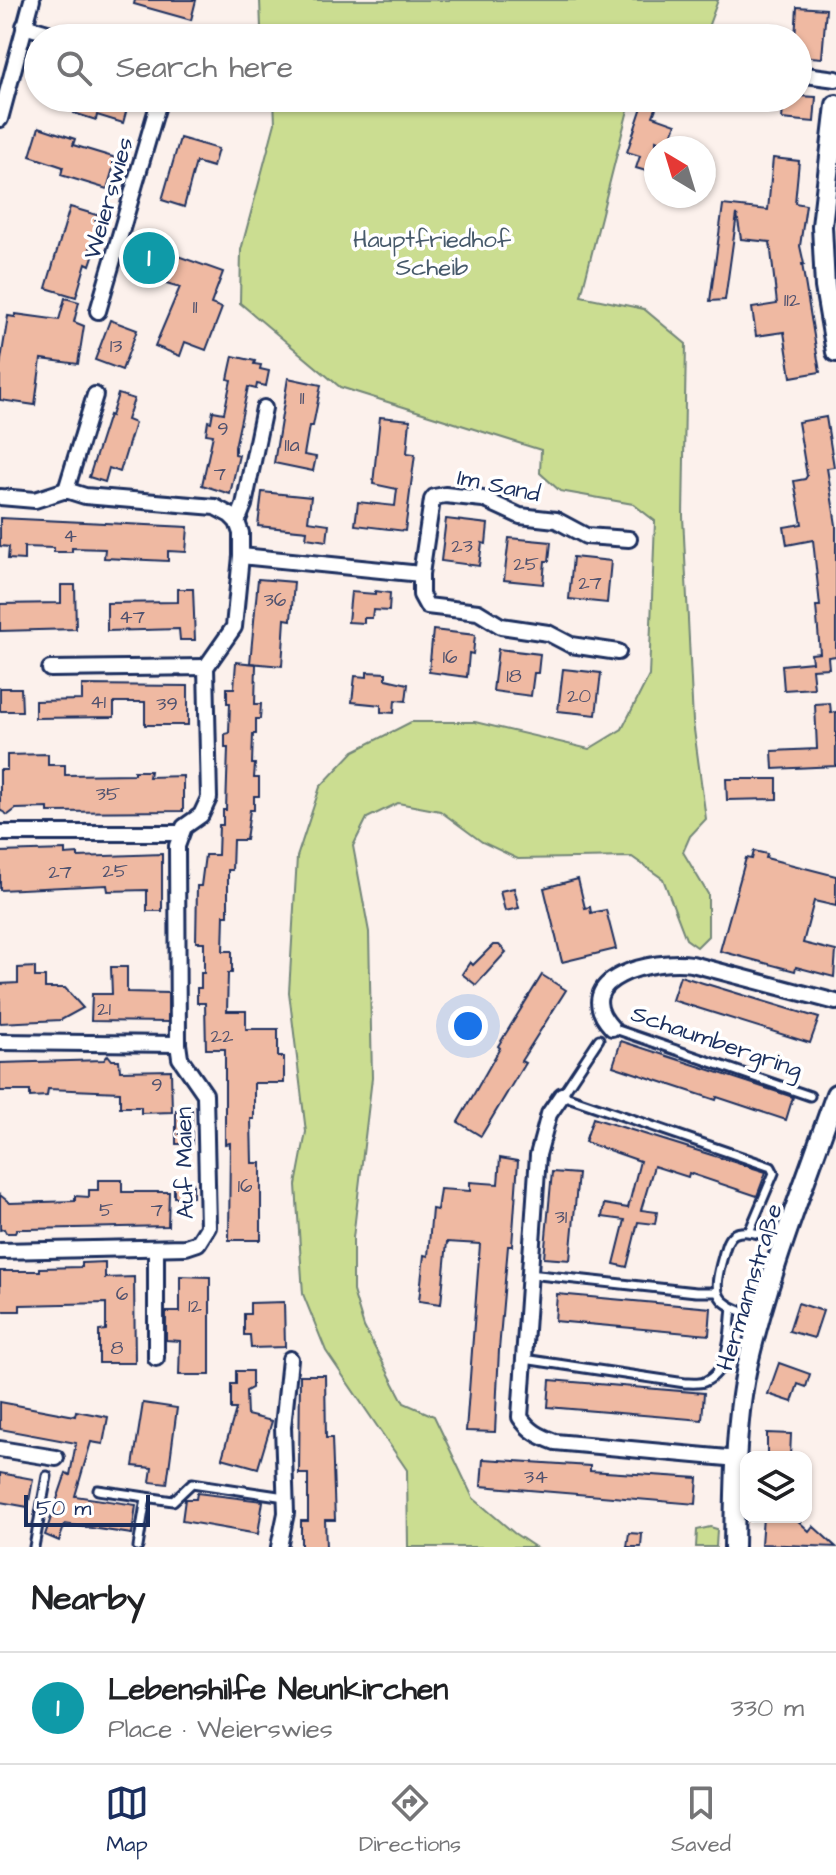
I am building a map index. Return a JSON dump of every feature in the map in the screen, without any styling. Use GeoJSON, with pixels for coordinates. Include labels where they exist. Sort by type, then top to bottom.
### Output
{"type":"FeatureCollection","features":[{"type":"Feature","properties":{"kind":"street"},"geometry":{"type":"LineString","coordinates":[[25,24],[32,0]]}},
{"type":"Feature","properties":{"kind":"street"},"geometry":{"type":"LineString","coordinates":[[0,119],[24,26]]}},
{"type":"Feature","properties":{"kind":"street"},"geometry":{"type":"LineString","coordinates":[[812,76],[836,79]]}},
{"type":"Feature","properties":{"kind":"street"},"geometry":{"type":"LineString","coordinates":[[836,105],[822,226],[825,287],[836,352]]}},
{"type":"Feature","properties":{"kind":"street","name":"Weierswies"},"geometry":{"type":"LineString","coordinates":[[98,311],[156,112]]}},
{"type":"Feature","properties":{"kind":"street"},"geometry":{"type":"LineString","coordinates":[[66,490],[95,395]]}},
{"type":"Feature","properties":{"kind":"street"},"geometry":{"type":"LineString","coordinates":[[237,522],[244,505],[264,408]]}},
{"type":"Feature","properties":{"kind":"street"},"geometry":{"type":"LineString","coordinates":[[0,497],[35,500],[66,490],[85,496],[215,507],[230,515],[241,533],[234,627],[206,667],[209,798],[201,815],[180,833],[0,833]]}},
{"type":"Feature","properties":{"kind":"street","name":"Im Sand"},"geometry":{"type":"LineString","coordinates":[[618,652],[571,645],[548,633],[501,626],[478,612],[427,606],[421,595],[421,574],[432,500],[445,495],[483,499],[520,516],[547,517],[586,536],[629,539]]}},
{"type":"Feature","properties":{"kind":"street"},"geometry":{"type":"LineString","coordinates":[[241,556],[421,574]]}},
{"type":"Feature","properties":{"kind":"street"},"geometry":{"type":"LineString","coordinates":[[50,669],[206,667]]}},
{"type":"Feature","properties":{"kind":"street","name":"Auf Maien"},"geometry":{"type":"LineString","coordinates":[[0,1251],[156,1248],[198,1243],[208,1227],[205,1094],[180,1058],[178,1044],[177,846],[180,833]]}},
{"type":"Feature","properties":{"kind":"street","name":"Schaumbergring"},"geometry":{"type":"LineString","coordinates":[[612,1028],[599,1011],[598,1001],[604,988],[618,976],[655,963],[692,964],[836,1002]]}},
{"type":"Feature","properties":{"kind":"street"},"geometry":{"type":"LineString","coordinates":[[0,1042],[178,1044]]}},
{"type":"Feature","properties":{"kind":"street","name":"Hermannstraße"},"geometry":{"type":"LineString","coordinates":[[734,1547],[742,1395],[760,1319],[836,1094]]}},
{"type":"Feature","properties":{"kind":"street","name":"Schaumbergring"},"geometry":{"type":"LineString","coordinates":[[562,1095],[549,1114],[538,1155],[520,1417],[527,1428],[555,1442],[738,1459]]}},
{"type":"Feature","properties":{"kind":"street","name":"Auf Maien"},"geometry":{"type":"LineString","coordinates":[[156,1248],[156,1358]]}},
{"type":"Feature","properties":{"kind":"street"},"geometry":{"type":"LineString","coordinates":[[279,1547],[286,1513],[283,1427],[290,1359]]}},
{"type":"Feature","properties":{"kind":"street"},"geometry":{"type":"LineString","coordinates":[[0,1449],[56,1458]]}},
{"type":"Feature","properties":{"kind":"lane","name":"Schaumbergring"},"geometry":{"type":"LineString","coordinates":[[612,1028],[810,1096]]}},
{"type":"Feature","properties":{"kind":"lane","name":"Schaumbergring"},"geometry":{"type":"LineString","coordinates":[[562,1095],[599,1039]]}},
{"type":"Feature","properties":{"kind":"lane"},"geometry":{"type":"LineString","coordinates":[[562,1095],[771,1167],[774,1173],[749,1232]]}},
{"type":"Feature","properties":{"kind":"lane"},"geometry":{"type":"LineString","coordinates":[[760,1319],[732,1308],[716,1292],[717,1278],[730,1237],[749,1232],[785,1242]]}},
{"type":"Feature","properties":{"kind":"lane"},"geometry":{"type":"LineString","coordinates":[[529,1274],[716,1292]]}},
{"type":"Feature","properties":{"kind":"lane"},"geometry":{"type":"LineString","coordinates":[[524,1359],[685,1383],[703,1382],[716,1372],[725,1357],[732,1308]]}},
{"type":"Feature","properties":{"kind":"lane"},"geometry":{"type":"LineString","coordinates":[[34,1547],[47,1476]]}},
{"type":"Feature","properties":{"kind":"lane"},"geometry":{"type":"LineString","coordinates":[[98,1490],[173,1501],[192,1483],[285,1497]]}},
{"type":"Feature","properties":{"kind":"lane"},"geometry":{"type":"LineString","coordinates":[[138,1547],[146,1498]]}},
{"type":"Feature","properties":{"kind":"green space"},"geometry":{"type":"Polygon","coordinates":[[[260,0],[718,0],[709,24],[261,24],[260,0]]]}},
{"type":"Feature","properties":{"kind":"green space","name":"Hauptfriedhof Scheib"},"geometry":{"type":"Polygon","coordinates":[[[275,112],[627,112],[581,296],[644,309],[686,344],[683,516],[693,722],[706,819],[690,836],[683,852],[708,894],[708,936],[697,947],[686,939],[663,879],[632,857],[518,859],[482,842],[440,811],[398,803],[367,818],[353,846],[369,932],[372,1078],[353,1238],[353,1291],[364,1327],[404,1403],[434,1416],[473,1498],[535,1547],[408,1547],[407,1470],[326,1351],[303,1294],[296,1185],[306,1132],[289,992],[297,857],[320,787],[354,751],[411,722],[475,722],[589,749],[622,729],[649,676],[655,521],[633,504],[560,491],[540,473],[541,450],[340,387],[240,303],[241,250],[275,123],[275,112]]]}},
{"type":"Feature","properties":{"kind":"green space"},"geometry":{"type":"Polygon","coordinates":[[[717,1529],[716,1547],[696,1547],[697,1530],[717,1529]]]}},
{"type":"Feature","properties":{"kind":"building"},"geometry":{"type":"Polygon","coordinates":[[[135,0],[196,0],[191,20],[134,4],[135,0]]]}},
{"type":"Feature","properties":{"kind":"building"},"geometry":{"type":"Polygon","coordinates":[[[797,7],[826,9],[822,58],[812,57],[812,24],[796,24],[797,7]]]}},
{"type":"Feature","properties":{"kind":"building"},"geometry":{"type":"Polygon","coordinates":[[[812,97],[816,97],[814,122],[782,119],[783,112],[812,112],[812,97]]]}},
{"type":"Feature","properties":{"kind":"building"},"geometry":{"type":"Polygon","coordinates":[[[126,112],[123,123],[97,115],[96,120],[74,113],[126,112]]]}},
{"type":"Feature","properties":{"kind":"building"},"geometry":{"type":"Polygon","coordinates":[[[640,112],[655,112],[653,116],[676,124],[671,136],[644,136],[644,170],[636,168],[640,156],[627,152],[640,112]]]}},
{"type":"Feature","properties":{"kind":"building"},"geometry":{"type":"Polygon","coordinates":[[[39,127],[75,139],[73,145],[116,158],[107,189],[61,175],[63,167],[30,156],[39,127]]]}},
{"type":"Feature","properties":{"kind":"building"},"geometry":{"type":"Polygon","coordinates":[[[180,138],[218,149],[213,167],[196,162],[184,207],[162,200],[180,138]]]}},
{"type":"Feature","properties":{"kind":"building"},"geometry":{"type":"Polygon","coordinates":[[[773,158],[799,161],[795,203],[806,205],[800,246],[820,372],[791,377],[784,332],[756,336],[752,308],[777,304],[770,242],[741,239],[737,214],[725,300],[710,301],[723,205],[768,210],[773,158]]]}},
{"type":"Feature","properties":{"kind":"building"},"geometry":{"type":"Polygon","coordinates":[[[70,207],[100,216],[90,248],[95,250],[90,265],[86,263],[76,297],[46,288],[70,207]]]}},
{"type":"Feature","properties":{"kind":"building"},"geometry":{"type":"Polygon","coordinates":[[[141,243],[223,272],[211,304],[222,308],[206,350],[185,342],[180,356],[155,346],[180,287],[132,273],[141,243]]]}},
{"type":"Feature","properties":{"kind":"building"},"geometry":{"type":"Polygon","coordinates":[[[65,298],[79,302],[74,322],[84,326],[78,364],[41,359],[35,405],[0,400],[0,366],[8,316],[15,317],[15,314],[59,320],[65,298]]]}},
{"type":"Feature","properties":{"kind":"building"},"geometry":{"type":"Polygon","coordinates":[[[110,320],[137,330],[122,370],[95,360],[110,320]]]}},
{"type":"Feature","properties":{"kind":"building"},"geometry":{"type":"Polygon","coordinates":[[[233,356],[255,361],[254,364],[261,365],[260,369],[269,371],[266,386],[257,384],[256,389],[248,387],[235,447],[235,454],[239,455],[230,494],[202,485],[213,435],[206,434],[208,421],[211,422],[213,411],[224,413],[233,356]]]}},
{"type":"Feature","properties":{"kind":"building"},"geometry":{"type":"Polygon","coordinates":[[[288,378],[321,385],[304,455],[316,457],[313,471],[274,463],[288,378]]]}},
{"type":"Feature","properties":{"kind":"building"},"geometry":{"type":"Polygon","coordinates":[[[118,394],[134,399],[127,420],[135,423],[120,472],[109,468],[105,482],[89,477],[118,394]]]}},
{"type":"Feature","properties":{"kind":"building"},"geometry":{"type":"Polygon","coordinates":[[[380,417],[410,420],[407,453],[415,454],[405,531],[355,525],[358,502],[395,506],[397,489],[373,484],[380,417]]]}},
{"type":"Feature","properties":{"kind":"building"},"geometry":{"type":"Polygon","coordinates":[[[826,417],[834,467],[827,468],[836,525],[836,656],[828,657],[829,668],[812,669],[814,688],[784,690],[782,665],[812,662],[811,654],[820,653],[816,606],[820,606],[813,540],[787,545],[784,527],[802,524],[794,481],[807,476],[798,422],[826,417]]]}},
{"type":"Feature","properties":{"kind":"building"},"geometry":{"type":"Polygon","coordinates":[[[262,492],[311,497],[308,521],[329,524],[327,541],[306,538],[307,531],[258,526],[262,492]]]}},
{"type":"Feature","properties":{"kind":"building"},"geometry":{"type":"Polygon","coordinates":[[[0,518],[188,527],[186,552],[168,551],[168,561],[104,558],[105,549],[72,548],[72,552],[54,552],[54,548],[24,547],[24,560],[8,559],[9,547],[0,546],[0,518]]]}},
{"type":"Feature","properties":{"kind":"building"},"geometry":{"type":"Polygon","coordinates":[[[446,519],[488,524],[479,566],[441,561],[446,519]]]}},
{"type":"Feature","properties":{"kind":"building"},"geometry":{"type":"Polygon","coordinates":[[[509,538],[551,542],[543,584],[504,580],[509,538]]]}},
{"type":"Feature","properties":{"kind":"building"},"geometry":{"type":"Polygon","coordinates":[[[573,557],[611,561],[607,603],[569,599],[573,557]]]}},
{"type":"Feature","properties":{"kind":"building"},"geometry":{"type":"Polygon","coordinates":[[[258,579],[294,582],[291,620],[285,619],[282,666],[250,663],[258,579]]]}},
{"type":"Feature","properties":{"kind":"building"},"geometry":{"type":"Polygon","coordinates":[[[61,585],[75,585],[76,629],[0,631],[0,604],[61,603],[61,585]]]}},
{"type":"Feature","properties":{"kind":"building"},"geometry":{"type":"Polygon","coordinates":[[[178,589],[193,589],[195,640],[180,640],[179,629],[107,631],[107,603],[178,602],[178,589]]]}},
{"type":"Feature","properties":{"kind":"building"},"geometry":{"type":"Polygon","coordinates":[[[375,591],[390,593],[389,611],[373,610],[372,618],[364,618],[364,623],[348,622],[351,592],[375,594],[375,591]]]}},
{"type":"Feature","properties":{"kind":"building"},"geometry":{"type":"Polygon","coordinates":[[[433,630],[475,635],[473,654],[469,653],[467,677],[429,672],[433,630]]]}},
{"type":"Feature","properties":{"kind":"building"},"geometry":{"type":"Polygon","coordinates":[[[498,649],[540,654],[531,696],[493,691],[498,649]]]}},
{"type":"Feature","properties":{"kind":"building"},"geometry":{"type":"Polygon","coordinates":[[[236,662],[256,664],[255,704],[261,704],[260,719],[256,719],[256,734],[253,734],[252,764],[255,764],[254,778],[259,778],[259,796],[254,796],[254,810],[250,810],[246,840],[233,840],[232,870],[228,870],[228,915],[224,915],[223,951],[232,951],[232,973],[228,973],[227,1011],[246,1011],[246,1029],[278,1029],[278,1057],[284,1057],[284,1083],[254,1083],[252,1163],[261,1163],[261,1240],[229,1240],[230,1143],[225,1144],[225,1049],[206,1049],[205,1003],[197,1003],[197,988],[201,988],[201,973],[204,973],[204,942],[196,942],[197,886],[201,886],[205,855],[218,855],[219,825],[223,825],[223,810],[226,810],[228,748],[225,748],[225,734],[229,733],[230,703],[227,703],[227,688],[234,688],[236,662]]]}},
{"type":"Feature","properties":{"kind":"building"},"geometry":{"type":"Polygon","coordinates":[[[563,669],[601,673],[596,715],[558,711],[563,669]]]}},
{"type":"Feature","properties":{"kind":"building"},"geometry":{"type":"Polygon","coordinates":[[[367,672],[386,673],[386,679],[408,684],[406,701],[395,700],[394,713],[381,712],[381,705],[352,702],[355,676],[367,677],[367,672]]]}},
{"type":"Feature","properties":{"kind":"building"},"geometry":{"type":"Polygon","coordinates":[[[82,685],[188,686],[188,725],[145,725],[145,702],[114,702],[114,717],[35,718],[35,701],[82,700],[82,685]]]}},
{"type":"Feature","properties":{"kind":"building"},"geometry":{"type":"Polygon","coordinates":[[[0,688],[21,688],[22,711],[0,711],[0,688]]]}},
{"type":"Feature","properties":{"kind":"building"},"geometry":{"type":"Polygon","coordinates":[[[830,703],[831,713],[836,712],[836,766],[773,769],[772,751],[817,749],[815,704],[830,703]]]}},
{"type":"Feature","properties":{"kind":"building"},"geometry":{"type":"Polygon","coordinates":[[[48,754],[48,765],[65,765],[65,775],[150,771],[149,777],[183,776],[183,811],[48,812],[48,808],[16,809],[8,815],[0,810],[0,770],[7,770],[7,755],[48,754]]]}},
{"type":"Feature","properties":{"kind":"building"},"geometry":{"type":"Polygon","coordinates":[[[726,779],[777,779],[777,799],[727,800],[726,779]]]}},
{"type":"Feature","properties":{"kind":"building"},"geometry":{"type":"Polygon","coordinates":[[[65,850],[65,855],[78,854],[78,857],[162,854],[162,911],[147,911],[147,890],[108,891],[107,885],[0,890],[0,852],[65,850]]]}},
{"type":"Feature","properties":{"kind":"building"},"geometry":{"type":"Polygon","coordinates":[[[754,851],[767,854],[766,858],[836,876],[836,906],[814,901],[803,943],[836,951],[834,977],[796,967],[795,971],[720,951],[746,858],[752,859],[754,851]]]}},
{"type":"Feature","properties":{"kind":"building"},"geometry":{"type":"Polygon","coordinates":[[[578,879],[585,908],[590,907],[591,913],[606,910],[616,949],[562,962],[544,888],[578,879]]]}},
{"type":"Feature","properties":{"kind":"building"},"geometry":{"type":"Polygon","coordinates":[[[514,888],[519,908],[505,911],[500,891],[514,888]]]}},
{"type":"Feature","properties":{"kind":"building"},"geometry":{"type":"Polygon","coordinates":[[[493,945],[499,945],[506,952],[476,985],[462,974],[470,962],[473,965],[493,945]]]}},
{"type":"Feature","properties":{"kind":"building"},"geometry":{"type":"Polygon","coordinates":[[[35,967],[35,977],[45,977],[45,988],[65,988],[83,1008],[61,1020],[0,1023],[0,984],[18,983],[18,968],[35,967]]]}},
{"type":"Feature","properties":{"kind":"building"},"geometry":{"type":"Polygon","coordinates":[[[111,967],[127,967],[127,992],[168,993],[168,1022],[91,1021],[92,994],[112,994],[111,967]]]}},
{"type":"Feature","properties":{"kind":"building"},"geometry":{"type":"Polygon","coordinates":[[[542,975],[566,990],[521,1061],[525,1063],[481,1136],[458,1122],[500,1048],[498,1046],[542,975]]]}},
{"type":"Feature","properties":{"kind":"building"},"geometry":{"type":"Polygon","coordinates":[[[680,976],[819,1018],[810,1043],[672,1000],[680,976]]]}},
{"type":"Feature","properties":{"kind":"building"},"geometry":{"type":"Polygon","coordinates":[[[621,1041],[793,1097],[786,1120],[613,1066],[621,1041]]]}},
{"type":"Feature","properties":{"kind":"building"},"geometry":{"type":"Polygon","coordinates":[[[108,1055],[112,1060],[119,1060],[120,1071],[171,1070],[172,1112],[141,1113],[141,1107],[120,1107],[120,1092],[48,1089],[47,1096],[30,1097],[30,1091],[0,1091],[0,1063],[104,1060],[108,1055]]]}},
{"type":"Feature","properties":{"kind":"building"},"geometry":{"type":"Polygon","coordinates":[[[176,1110],[192,1110],[192,1144],[176,1144],[176,1110]]]}},
{"type":"Feature","properties":{"kind":"building"},"geometry":{"type":"Polygon","coordinates":[[[593,1118],[766,1172],[757,1196],[689,1173],[688,1177],[654,1166],[641,1210],[657,1212],[655,1224],[638,1222],[627,1267],[614,1264],[625,1220],[602,1217],[604,1204],[628,1208],[640,1161],[585,1142],[593,1118]]]}},
{"type":"Feature","properties":{"kind":"building"},"geometry":{"type":"Polygon","coordinates":[[[500,1158],[518,1161],[512,1246],[508,1246],[499,1350],[495,1432],[466,1431],[480,1244],[447,1242],[441,1304],[419,1301],[424,1255],[428,1256],[432,1209],[437,1210],[440,1189],[470,1191],[470,1182],[498,1184],[500,1158]]]}},
{"type":"Feature","properties":{"kind":"building"},"geometry":{"type":"Polygon","coordinates":[[[552,1172],[578,1174],[570,1260],[544,1258],[552,1172]]]}},
{"type":"Feature","properties":{"kind":"building"},"geometry":{"type":"Polygon","coordinates":[[[98,1180],[122,1180],[122,1192],[169,1192],[168,1226],[17,1229],[15,1233],[0,1230],[0,1195],[10,1203],[75,1201],[75,1196],[89,1197],[89,1190],[98,1190],[98,1180]]]}},
{"type":"Feature","properties":{"kind":"building"},"geometry":{"type":"Polygon","coordinates":[[[174,1183],[193,1183],[193,1197],[174,1197],[174,1183]]]}},
{"type":"Feature","properties":{"kind":"building"},"geometry":{"type":"Polygon","coordinates":[[[105,1262],[105,1278],[134,1277],[135,1363],[99,1363],[99,1331],[106,1330],[106,1303],[20,1305],[20,1311],[0,1311],[0,1271],[40,1271],[40,1268],[82,1267],[82,1263],[105,1262]]]}},
{"type":"Feature","properties":{"kind":"building"},"geometry":{"type":"Polygon","coordinates":[[[180,1276],[210,1277],[210,1375],[179,1375],[180,1341],[166,1340],[166,1312],[180,1312],[180,1276]]]}},
{"type":"Feature","properties":{"kind":"building"},"geometry":{"type":"Polygon","coordinates":[[[557,1294],[711,1308],[709,1335],[555,1321],[557,1294]]]}},
{"type":"Feature","properties":{"kind":"building"},"geometry":{"type":"Polygon","coordinates":[[[284,1302],[285,1347],[251,1348],[250,1335],[244,1335],[244,1314],[250,1314],[250,1303],[284,1302]]]}},
{"type":"Feature","properties":{"kind":"building"},"geometry":{"type":"Polygon","coordinates":[[[798,1303],[823,1311],[814,1338],[789,1331],[798,1303]]]}},
{"type":"Feature","properties":{"kind":"building"},"geometry":{"type":"Polygon","coordinates":[[[779,1363],[810,1374],[806,1387],[798,1384],[792,1402],[768,1394],[779,1363]]]}},
{"type":"Feature","properties":{"kind":"building"},"geometry":{"type":"Polygon","coordinates":[[[236,1371],[252,1371],[252,1388],[246,1391],[247,1415],[272,1421],[258,1468],[222,1458],[236,1409],[231,1409],[231,1384],[236,1384],[236,1371]]]}},
{"type":"Feature","properties":{"kind":"building"},"geometry":{"type":"Polygon","coordinates":[[[300,1375],[325,1375],[326,1438],[332,1438],[335,1520],[325,1520],[326,1547],[301,1547],[301,1521],[308,1521],[308,1474],[299,1474],[300,1375]]]}},
{"type":"Feature","properties":{"kind":"building"},"geometry":{"type":"Polygon","coordinates":[[[550,1380],[704,1393],[702,1420],[548,1407],[550,1380]]]}},
{"type":"Feature","properties":{"kind":"building"},"geometry":{"type":"Polygon","coordinates":[[[0,1402],[75,1416],[76,1411],[108,1417],[103,1444],[91,1442],[75,1496],[136,1505],[132,1534],[65,1524],[59,1541],[45,1535],[66,1473],[70,1475],[76,1443],[0,1429],[0,1402]]]}},
{"type":"Feature","properties":{"kind":"building"},"geometry":{"type":"Polygon","coordinates":[[[143,1403],[177,1408],[167,1484],[150,1482],[152,1468],[133,1466],[143,1403]]]}},
{"type":"Feature","properties":{"kind":"building"},"geometry":{"type":"Polygon","coordinates":[[[767,1433],[791,1434],[790,1451],[767,1451],[767,1433]]]}},
{"type":"Feature","properties":{"kind":"building"},"geometry":{"type":"Polygon","coordinates":[[[483,1459],[590,1466],[590,1471],[698,1478],[696,1504],[481,1486],[483,1459]]]}},
{"type":"Feature","properties":{"kind":"building"},"geometry":{"type":"Polygon","coordinates":[[[0,1473],[33,1479],[28,1507],[0,1502],[0,1473]]]}},
{"type":"Feature","properties":{"kind":"building"},"geometry":{"type":"Polygon","coordinates":[[[197,1493],[263,1501],[258,1534],[182,1521],[185,1499],[196,1499],[197,1493]]]}},
{"type":"Feature","properties":{"kind":"building"},"geometry":{"type":"Polygon","coordinates":[[[763,1523],[800,1523],[809,1531],[813,1526],[836,1547],[761,1544],[763,1523]]]}},
{"type":"Feature","properties":{"kind":"building"},"geometry":{"type":"Polygon","coordinates":[[[629,1533],[642,1534],[641,1547],[627,1547],[629,1533]]]}},
{"type":"Feature","properties":{"kind":"place","name":"Lebenshilfe Neunkirchen"},"geometry":{"type":"Point","coordinates":[149,258]}}]}
